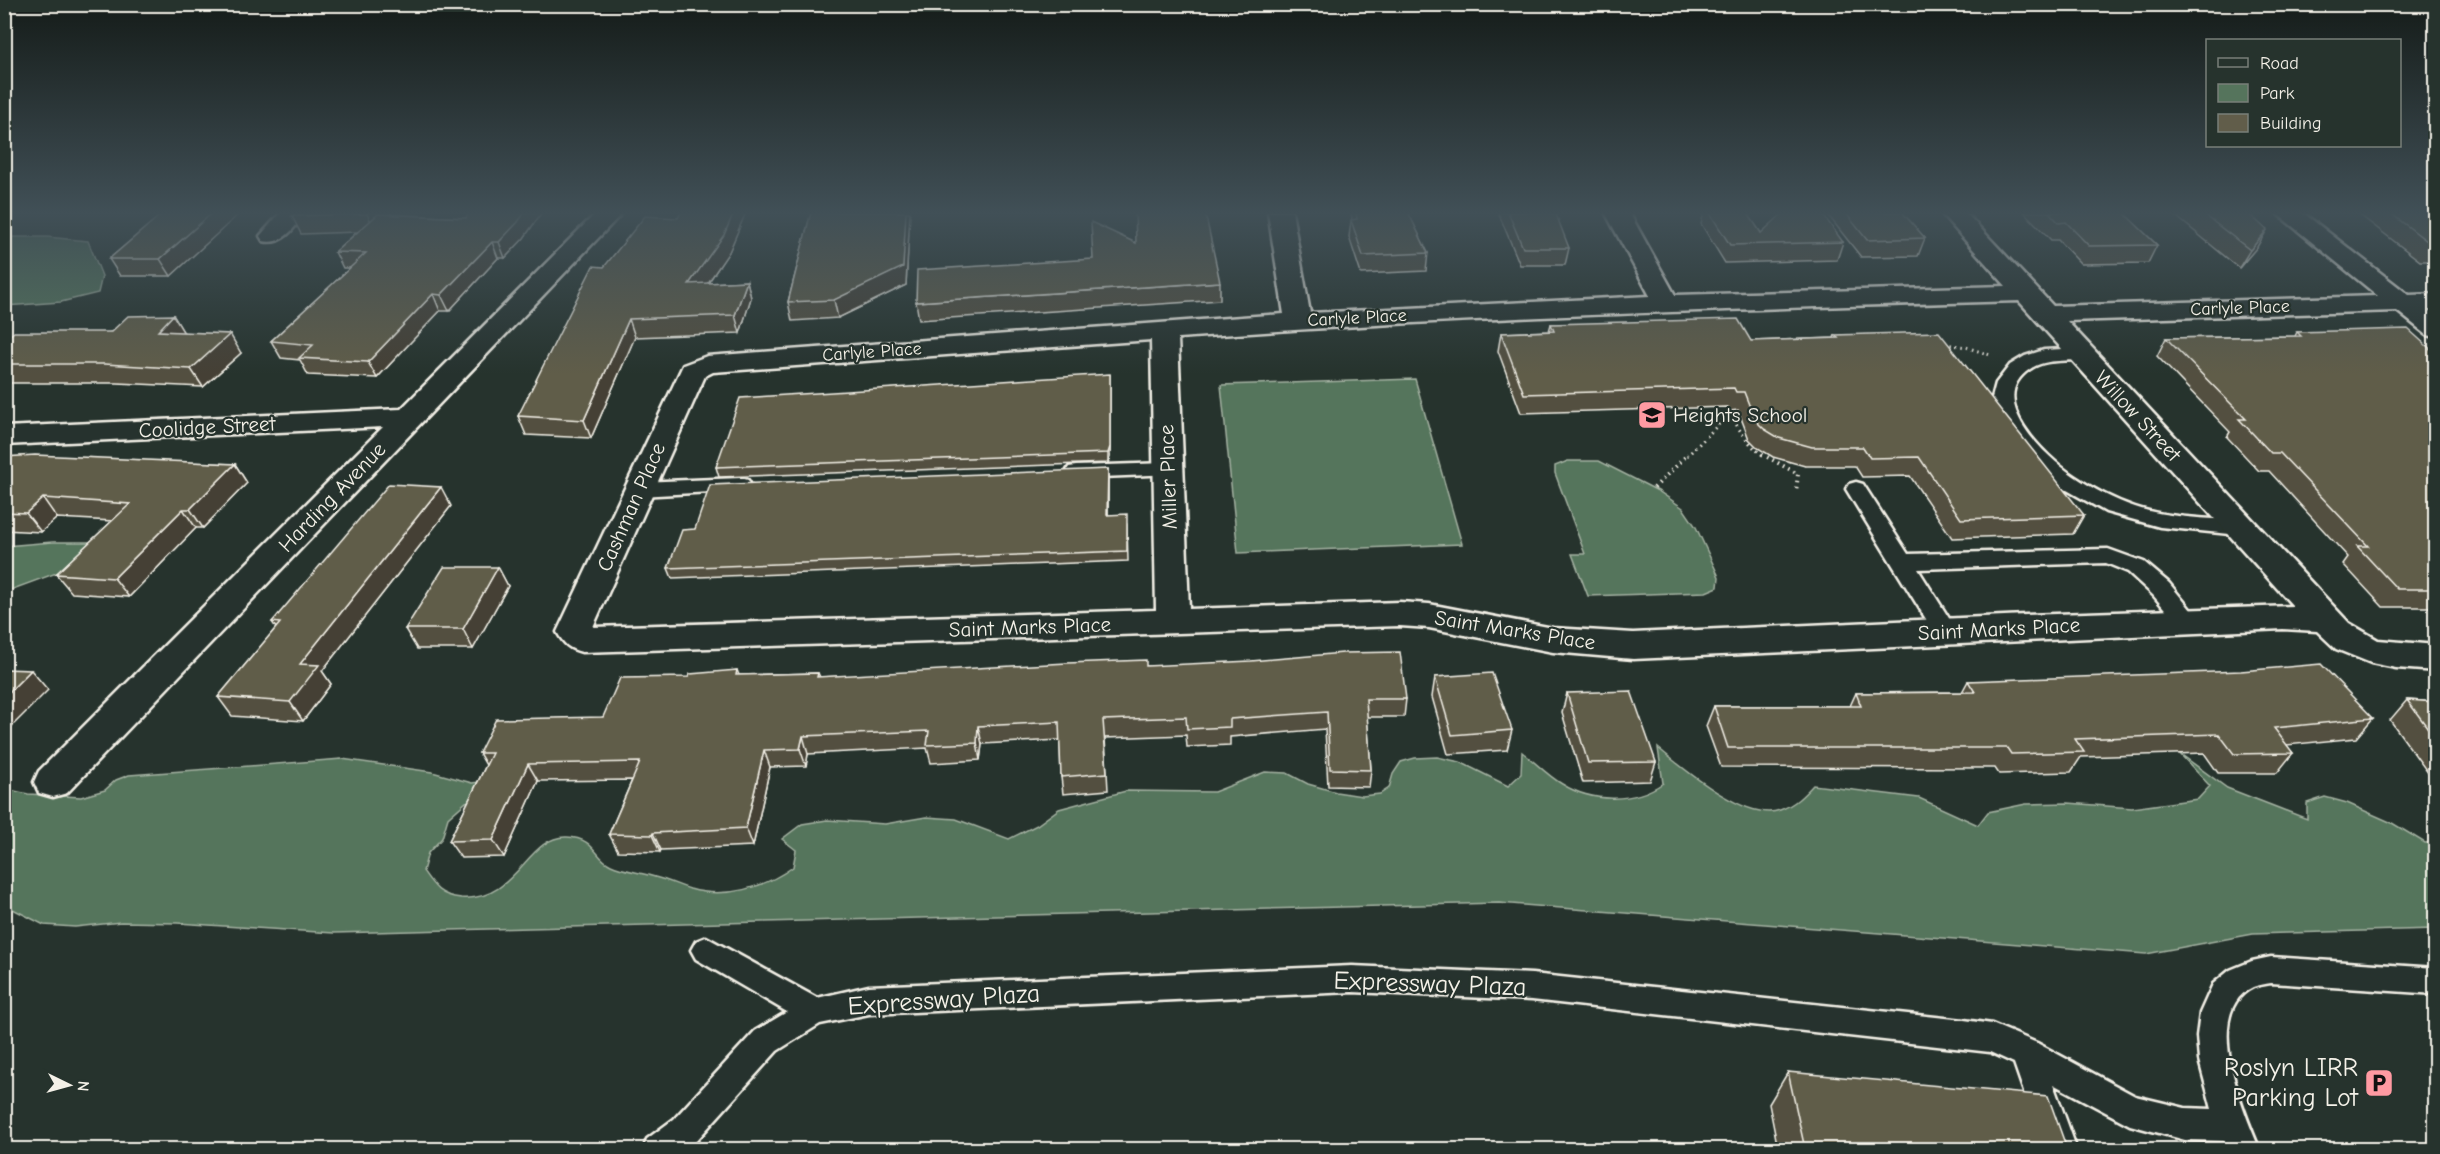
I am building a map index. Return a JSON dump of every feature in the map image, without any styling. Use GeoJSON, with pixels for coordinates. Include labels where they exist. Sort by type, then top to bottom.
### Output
{"type":"FeatureCollection","features":[{"type":"Feature","properties":{"kind":"street","name":"Harding Avenue"},"geometry":{"type":"LineString","coordinates":[[53,782],[558,266]]}},
{"type":"Feature","properties":{"kind":"street"},"geometry":{"type":"LineString","coordinates":[[1289,266],[1298,321]]}},
{"type":"Feature","properties":{"kind":"street"},"geometry":{"type":"LineString","coordinates":[[1647,266],[1667,303]]}},
{"type":"Feature","properties":{"kind":"street","name":"Willow Street"},"geometry":{"type":"LineString","coordinates":[[2001,266],[2325,620]]}},
{"type":"Feature","properties":{"kind":"street"},"geometry":{"type":"LineString","coordinates":[[2356,266],[2436,329]]}},
{"type":"Feature","properties":{"kind":"street","name":"Carlyle Place"},"geometry":{"type":"LineString","coordinates":[[693,371],[707,363],[1298,321],[1667,303],[2025,292]]}},
{"type":"Feature","properties":{"kind":"street","name":"Carlyle Place"},"geometry":{"type":"LineString","coordinates":[[2044,314],[2436,302]]}},
{"type":"Feature","properties":{"kind":"street","name":"Miller Place"},"geometry":{"type":"LineString","coordinates":[[1164,332],[1173,622]]}},
{"type":"Feature","properties":{"kind":"street","name":"Cashman Place"},"geometry":{"type":"LineString","coordinates":[[582,640],[574,632],[693,371]]}},
{"type":"Feature","properties":{"kind":"street","name":"Coolidge Street"},"geometry":{"type":"LineString","coordinates":[[4,436],[410,417]]}},
{"type":"Feature","properties":{"kind":"street","name":"Saint Marks Place"},"geometry":{"type":"LineString","coordinates":[[582,640],[1400,614],[1429,616],[1553,640],[1633,646],[2283,617],[2325,620]]}},
{"type":"Feature","properties":{"kind":"street"},"geometry":{"type":"LineString","coordinates":[[2325,620],[2357,647],[2380,654],[2436,658]]}},
{"type":"Feature","properties":{"kind":"lane"},"geometry":{"type":"LineString","coordinates":[[2080,354],[2040,357],[2016,368],[2003,388],[2003,407],[2024,438],[2051,469],[2083,492],[2117,508],[2168,521],[2240,528]]}},
{"type":"Feature","properties":{"kind":"lane"},"geometry":{"type":"LineString","coordinates":[[1060,473],[1168,469]]}},
{"type":"Feature","properties":{"kind":"lane"},"geometry":{"type":"LineString","coordinates":[[639,489],[763,484]]}},
{"type":"Feature","properties":{"kind":"lane"},"geometry":{"type":"LineString","coordinates":[[1856,489],[1945,631]]}},
{"type":"Feature","properties":{"kind":"lane"},"geometry":{"type":"LineString","coordinates":[[1902,562],[2108,556],[2136,567],[2161,589],[2188,621]]}},
{"type":"Feature","properties":{"kind":"lane"},"geometry":{"type":"LineString","coordinates":[[706,950],[814,1012]]}},
{"type":"Feature","properties":{"kind":"lane"},"geometry":{"type":"LineString","coordinates":[[2239,1138],[2214,1062],[2211,1042],[2219,1003],[2239,979],[2271,970],[2436,981]]}},
{"type":"Feature","properties":{"kind":"lane","name":"Expressway Plaza"},"geometry":{"type":"LineString","coordinates":[[659,1149],[685,1130],[766,1041],[814,1012],[869,1000],[1352,979],[1532,987],[1992,1038],[2026,1053],[2130,1110],[2239,1138]]}},
{"type":"Feature","properties":{"kind":"lane"},"geometry":{"type":"LineString","coordinates":[[2026,1053],[2061,1149]]}},
{"type":"Feature","properties":{"kind":"path"},"geometry":{"type":"LineString","coordinates":[[1935,345],[1966,347],[1983,352],[2016,368]]}},
{"type":"Feature","properties":{"kind":"path"},"geometry":{"type":"LineString","coordinates":[[1733,419],[1737,410]]}},
{"type":"Feature","properties":{"kind":"path"},"geometry":{"type":"LineString","coordinates":[[1654,488],[1724,419],[1733,419]]}},
{"type":"Feature","properties":{"kind":"path"},"geometry":{"type":"LineString","coordinates":[[1733,419],[1743,439],[1753,449],[1798,474],[1796,492]]}},
{"type":"Feature","properties":{"kind":"green space"},"geometry":{"type":"Polygon","coordinates":[[[5,266],[98,266],[102,276],[98,293],[61,302],[5,306],[5,266]]]}},
{"type":"Feature","properties":{"kind":"green space"},"geometry":{"type":"Polygon","coordinates":[[[1415,379],[1462,544],[1238,553],[1221,385],[1415,379]]]}},
{"type":"Feature","properties":{"kind":"green space"},"geometry":{"type":"Polygon","coordinates":[[[1568,461],[1599,461],[1658,491],[1683,508],[1696,527],[1719,577],[1718,587],[1706,592],[1588,596],[1572,554],[1585,554],[1555,473],[1555,466],[1568,461]]]}},
{"type":"Feature","properties":{"kind":"green space"},"geometry":{"type":"Polygon","coordinates":[[[53,542],[95,542],[81,564],[5,592],[5,546],[53,542]]]}},
{"type":"Feature","properties":{"kind":"green space"},"geometry":{"type":"Polygon","coordinates":[[[1658,748],[1699,780],[1750,809],[1766,812],[1780,810],[1798,800],[1813,785],[1919,798],[1978,825],[1988,812],[2026,804],[2068,803],[2132,808],[2198,799],[2210,786],[2179,753],[2227,788],[2307,819],[2307,803],[2325,797],[2347,803],[2392,823],[2425,843],[2436,842],[2435,929],[2253,934],[2146,954],[1499,903],[334,933],[177,923],[121,922],[75,927],[44,925],[5,905],[5,789],[28,794],[81,797],[105,790],[116,780],[129,775],[342,759],[432,772],[472,783],[487,781],[489,796],[466,802],[448,818],[442,838],[428,853],[423,871],[438,890],[461,898],[480,896],[496,890],[509,880],[541,846],[553,839],[567,837],[577,838],[589,844],[605,862],[616,867],[703,892],[730,892],[770,881],[793,867],[796,850],[782,839],[802,824],[827,820],[885,824],[926,817],[956,819],[1009,839],[1037,825],[1059,809],[1126,791],[1214,792],[1265,772],[1287,773],[1308,784],[1362,796],[1380,794],[1389,788],[1393,774],[1401,762],[1415,758],[1437,757],[1460,762],[1508,786],[1521,774],[1522,752],[1552,777],[1574,790],[1600,797],[1627,797],[1652,790],[1663,783],[1658,748]]]}},
{"type":"Feature","properties":{"kind":"building"},"geometry":{"type":"Polygon","coordinates":[[[352,266],[469,266],[441,295],[433,294],[368,362],[299,358],[313,345],[271,341],[352,266]]]}},
{"type":"Feature","properties":{"kind":"building"},"geometry":{"type":"Polygon","coordinates":[[[593,266],[702,266],[689,284],[747,281],[735,315],[629,319],[584,420],[518,416],[593,266]]]}},
{"type":"Feature","properties":{"kind":"building"},"geometry":{"type":"Polygon","coordinates":[[[797,266],[903,266],[834,300],[788,302],[797,266]]]}},
{"type":"Feature","properties":{"kind":"building"},"geometry":{"type":"Polygon","coordinates":[[[983,266],[1217,266],[1220,282],[916,302],[917,270],[983,266]]]}},
{"type":"Feature","properties":{"kind":"building"},"geometry":{"type":"Polygon","coordinates":[[[173,315],[158,331],[230,334],[191,369],[104,364],[4,364],[4,340],[14,332],[111,332],[128,316],[173,315]]]}},
{"type":"Feature","properties":{"kind":"building"},"geometry":{"type":"Polygon","coordinates":[[[1738,319],[1751,341],[1838,338],[1835,335],[1939,332],[2084,515],[1961,519],[1919,457],[1870,458],[1863,447],[1812,447],[1779,438],[1755,420],[1744,392],[1736,392],[1734,388],[1524,394],[1501,333],[1554,331],[1551,324],[1738,319]]]}},
{"type":"Feature","properties":{"kind":"building"},"geometry":{"type":"Polygon","coordinates":[[[2408,329],[2436,354],[2436,499],[2430,500],[2436,505],[2436,589],[2397,589],[2357,546],[2368,546],[2280,453],[2271,453],[2239,419],[2246,419],[2166,338],[2301,336],[2297,332],[2408,329]]]}},
{"type":"Feature","properties":{"kind":"building"},"geometry":{"type":"Polygon","coordinates":[[[1110,374],[1110,447],[1108,453],[716,467],[740,398],[1110,374]]]}},
{"type":"Feature","properties":{"kind":"building"},"geometry":{"type":"Polygon","coordinates":[[[35,455],[235,464],[190,509],[183,509],[114,578],[56,574],[130,504],[43,498],[26,513],[4,512],[4,457],[35,455]]]}},
{"type":"Feature","properties":{"kind":"building"},"geometry":{"type":"Polygon","coordinates":[[[1108,469],[1107,515],[1127,514],[1127,551],[668,568],[682,530],[695,529],[710,485],[1108,469]]]}},
{"type":"Feature","properties":{"kind":"building"},"geometry":{"type":"Polygon","coordinates":[[[389,484],[441,487],[300,664],[319,665],[290,702],[218,697],[280,623],[272,622],[389,484]]]}},
{"type":"Feature","properties":{"kind":"building"},"geometry":{"type":"Polygon","coordinates":[[[444,567],[498,567],[463,629],[405,629],[444,567]]]}},
{"type":"Feature","properties":{"kind":"building"},"geometry":{"type":"Polygon","coordinates":[[[1400,652],[1406,699],[1366,699],[1371,770],[1330,769],[1327,712],[1230,719],[1230,727],[1187,729],[1186,717],[1103,720],[1107,773],[1061,777],[1059,722],[978,726],[977,743],[927,745],[929,731],[803,736],[800,749],[764,750],[746,828],[653,833],[652,835],[609,834],[640,762],[528,764],[493,840],[449,841],[492,753],[479,753],[496,719],[603,717],[620,678],[689,677],[690,674],[737,670],[736,675],[818,673],[817,677],[1067,663],[1146,660],[1146,666],[1251,661],[1343,653],[1400,652]]]}},
{"type":"Feature","properties":{"kind":"building"},"geometry":{"type":"Polygon","coordinates":[[[2321,664],[2373,718],[2274,728],[2293,753],[2234,754],[2219,734],[2075,739],[2084,752],[2011,754],[2007,748],[1728,748],[1714,706],[1861,706],[1856,693],[1975,692],[1968,681],[2241,671],[2321,664]]]}},
{"type":"Feature","properties":{"kind":"building"},"geometry":{"type":"Polygon","coordinates":[[[4,669],[31,670],[4,697],[4,669]]]}},
{"type":"Feature","properties":{"kind":"building"},"geometry":{"type":"Polygon","coordinates":[[[1492,673],[1512,730],[1452,735],[1435,677],[1492,673]]]}},
{"type":"Feature","properties":{"kind":"building"},"geometry":{"type":"Polygon","coordinates":[[[1631,691],[1656,762],[1588,763],[1567,693],[1631,691]]]}},
{"type":"Feature","properties":{"kind":"building"},"geometry":{"type":"Polygon","coordinates":[[[2407,700],[2436,702],[2436,739],[2407,700]]]}},
{"type":"Feature","properties":{"kind":"building"},"geometry":{"type":"Polygon","coordinates":[[[1788,1072],[2048,1096],[2067,1149],[1805,1149],[1788,1072]]]}},
{"type":"Feature","properties":{"kind":"place","name":"Heights School"},"geometry":{"type":"Point","coordinates":[1652,415]}},
{"type":"Feature","properties":{"kind":"place","name":"Roslyn LIRR Parking Lot"},"geometry":{"type":"Point","coordinates":[2379,1083]}}]}
